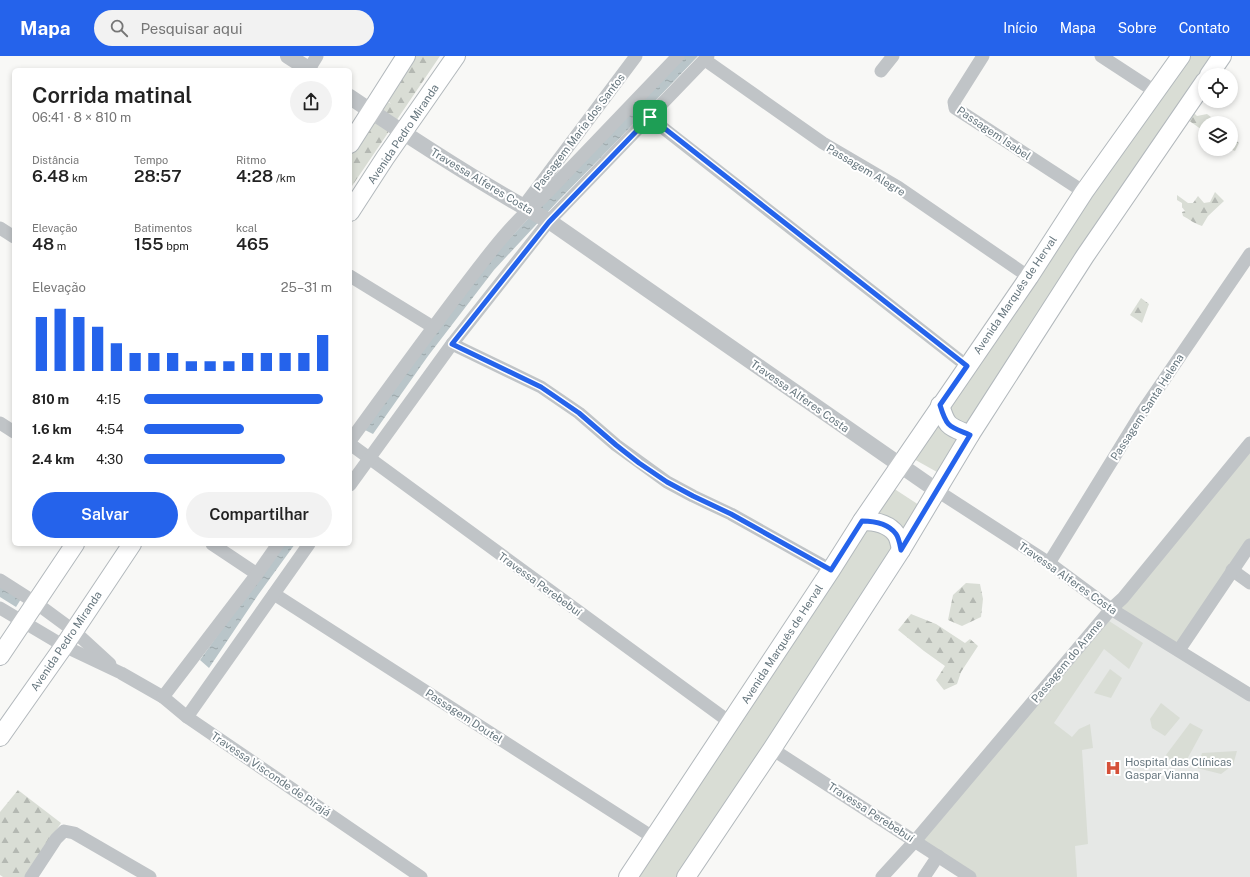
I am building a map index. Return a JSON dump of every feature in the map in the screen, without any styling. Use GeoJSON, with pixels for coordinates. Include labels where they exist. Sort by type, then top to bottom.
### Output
{"type":"FeatureCollection","features":[{"type":"Feature","properties":{"kind":"main road"},"geometry":{"type":"LineString","coordinates":[[352,141],[406,56]]}},
{"type":"Feature","properties":{"kind":"main road","name":"Avenida Pedro Miranda"},"geometry":{"type":"LineString","coordinates":[[352,209],[402,133],[456,56]]}},
{"type":"Feature","properties":{"kind":"main road","name":"Avenida Marquês de Herval"},"geometry":{"type":"LineString","coordinates":[[628,877],[940,405],[1029,277],[1084,192],[1181,56]]}},
{"type":"Feature","properties":{"kind":"main road"},"geometry":{"type":"LineString","coordinates":[[1213,68],[1221,56]]}},
{"type":"Feature","properties":{"kind":"main road"},"geometry":{"type":"LineString","coordinates":[[686,877],[772,749],[901,550],[970,435],[1085,256],[1198,90]]}},
{"type":"Feature","properties":{"kind":"main road"},"geometry":{"type":"LineString","coordinates":[[940,405],[945,420],[950,426],[970,435]]}},
{"type":"Feature","properties":{"kind":"main road"},"geometry":{"type":"LineString","coordinates":[[862,521],[884,524],[896,534],[901,550]]}},
{"type":"Feature","properties":{"kind":"main road"},"geometry":{"type":"LineString","coordinates":[[0,656],[74,546]]}},
{"type":"Feature","properties":{"kind":"main road","name":"Avenida Pedro Miranda"},"geometry":{"type":"LineString","coordinates":[[0,737],[64,646],[131,546]]}},
{"type":"Feature","properties":{"kind":"street"},"geometry":{"type":"LineString","coordinates":[[288,56],[306,68]]}},
{"type":"Feature","properties":{"kind":"street"},"geometry":{"type":"LineString","coordinates":[[310,68],[318,56]]}},
{"type":"Feature","properties":{"kind":"street","name":"Passagem Maria dos Santos"},"geometry":{"type":"LineString","coordinates":[[525,209],[636,56]]}},
{"type":"Feature","properties":{"kind":"street"},"geometry":{"type":"LineString","coordinates":[[352,440],[433,327],[525,209],[541,199],[678,56]]}},
{"type":"Feature","properties":{"kind":"street"},"geometry":{"type":"LineString","coordinates":[[881,71],[893,56]]}},
{"type":"Feature","properties":{"kind":"street","name":"Passagem Isabel"},"geometry":{"type":"LineString","coordinates":[[983,56],[954,102],[955,108],[1084,192]]}},
{"type":"Feature","properties":{"kind":"street"},"geometry":{"type":"LineString","coordinates":[[1101,56],[1156,92]]}},
{"type":"Feature","properties":{"kind":"street"},"geometry":{"type":"LineString","coordinates":[[352,482],[452,344],[549,222],[706,58]]}},
{"type":"Feature","properties":{"kind":"street","name":"Passagem Alegre"},"geometry":{"type":"LineString","coordinates":[[706,58],[822,143],[898,187],[1029,277]]}},
{"type":"Feature","properties":{"kind":"street","name":"Travessa Alferes Costa"},"geometry":{"type":"LineString","coordinates":[[352,98],[402,133],[525,209],[549,222],[936,490],[1049,563],[1111,609],[1250,695]]}},
{"type":"Feature","properties":{"kind":"street"},"geometry":{"type":"LineString","coordinates":[[650,117],[967,366]]}},
{"type":"Feature","properties":{"kind":"street"},"geometry":{"type":"LineString","coordinates":[[0,228],[12,236]]}},
{"type":"Feature","properties":{"kind":"street","name":"Passagem Santa Helena"},"geometry":{"type":"LineString","coordinates":[[1049,563],[1142,412],[1250,254]]}},
{"type":"Feature","properties":{"kind":"street"},"geometry":{"type":"LineString","coordinates":[[352,277],[433,327]]}},
{"type":"Feature","properties":{"kind":"street"},"geometry":{"type":"LineString","coordinates":[[452,344],[541,387],[579,413],[616,445],[667,482],[731,514],[831,570]]}},
{"type":"Feature","properties":{"kind":"street"},"geometry":{"type":"LineString","coordinates":[[0,423],[12,431]]}},
{"type":"Feature","properties":{"kind":"street","name":"Passagem do Arame"},"geometry":{"type":"LineString","coordinates":[[882,877],[1111,609],[1123,598],[1250,443]]}},
{"type":"Feature","properties":{"kind":"street","name":"Travessa Perebebuí"},"geometry":{"type":"LineString","coordinates":[[352,445],[368,459],[731,723]]}},
{"type":"Feature","properties":{"kind":"street"},"geometry":{"type":"LineString","coordinates":[[1179,650],[1250,544]]}},
{"type":"Feature","properties":{"kind":"street"},"geometry":{"type":"LineString","coordinates":[[215,546],[256,574]]}},
{"type":"Feature","properties":{"kind":"street"},"geometry":{"type":"LineString","coordinates":[[162,697],[277,546]]}},
{"type":"Feature","properties":{"kind":"street"},"geometry":{"type":"LineString","coordinates":[[187,717],[308,546]]}},
{"type":"Feature","properties":{"kind":"street"},"geometry":{"type":"LineString","coordinates":[[1232,570],[1250,583]]}},
{"type":"Feature","properties":{"kind":"street","name":"Travessa Visconde de Pirajá"},"geometry":{"type":"LineString","coordinates":[[0,580],[36,603],[74,631],[121,673]]}},
{"type":"Feature","properties":{"kind":"street","name":"Passagem Doutel"},"geometry":{"type":"LineString","coordinates":[[274,594],[654,838]]}},
{"type":"Feature","properties":{"kind":"street","name":"Travessa Visconde de Pirajá"},"geometry":{"type":"LineString","coordinates":[[0,608],[64,646],[121,673],[162,697],[187,717],[421,877]]}},
{"type":"Feature","properties":{"kind":"street","name":"Travessa Perebebuí"},"geometry":{"type":"LineString","coordinates":[[772,749],[915,840],[970,877]]}},
{"type":"Feature","properties":{"kind":"street"},"geometry":{"type":"LineString","coordinates":[[30,877],[56,839],[64,831],[74,833],[150,877]]}},
{"type":"Feature","properties":{"kind":"street"},"geometry":{"type":"LineString","coordinates":[[924,877],[938,856]]}},
{"type":"Feature","properties":{"kind":"shaded area","name":"Hospital das Clínicas Gaspar Vianna"},"geometry":{"type":"Polygon","coordinates":[[[1111,609],[1250,695],[1250,877],[970,877],[1111,609]]]}},
{"type":"Feature","properties":{"kind":"green space"},"geometry":{"type":"Polygon","coordinates":[[[414,56],[440,56],[352,186],[352,148],[385,100],[391,104],[386,98],[414,56]]]}},
{"type":"Feature","properties":{"kind":"green space"},"geometry":{"type":"Polygon","coordinates":[[[1187,56],[1212,56],[1204,68],[1198,68],[1198,77],[966,430],[954,424],[944,406],[1187,56]]]}},
{"type":"Feature","properties":{"kind":"green space"},"geometry":{"type":"Polygon","coordinates":[[[1192,111],[1197,116],[1207,114],[1210,116],[1198,116],[1198,127],[1188,120],[1192,111]]]}},
{"type":"Feature","properties":{"kind":"green space"},"geometry":{"type":"Polygon","coordinates":[[[1215,192],[1224,201],[1208,216],[1202,226],[1183,216],[1182,212],[1185,211],[1182,207],[1182,203],[1177,200],[1177,195],[1188,203],[1193,203],[1198,196],[1204,203],[1210,202],[1215,192]]]}},
{"type":"Feature","properties":{"kind":"green space"},"geometry":{"type":"Polygon","coordinates":[[[1141,298],[1149,304],[1142,323],[1130,315],[1141,298]]]}},
{"type":"Feature","properties":{"kind":"green space"},"geometry":{"type":"Polygon","coordinates":[[[939,414],[963,434],[937,472],[912,458],[939,414]]]}},
{"type":"Feature","properties":{"kind":"green space"},"geometry":{"type":"Polygon","coordinates":[[[1250,443],[1250,545],[1179,650],[1111,609],[1250,443]]]}},
{"type":"Feature","properties":{"kind":"green space"},"geometry":{"type":"Polygon","coordinates":[[[893,488],[919,505],[902,538],[869,519],[893,488]]]}},
{"type":"Feature","properties":{"kind":"green space"},"geometry":{"type":"Polygon","coordinates":[[[868,527],[887,532],[894,551],[680,877],[633,877],[868,527]]]}},
{"type":"Feature","properties":{"kind":"green space"},"geometry":{"type":"Polygon","coordinates":[[[966,583],[980,584],[983,599],[981,617],[962,626],[948,620],[953,595],[966,583]]]}},
{"type":"Feature","properties":{"kind":"green space"},"geometry":{"type":"Polygon","coordinates":[[[911,614],[936,624],[965,643],[970,639],[978,646],[961,672],[957,684],[944,690],[936,680],[945,666],[898,630],[911,614]]]}},
{"type":"Feature","properties":{"kind":"green space"},"geometry":{"type":"Polygon","coordinates":[[[1106,619],[1143,643],[1129,669],[1104,649],[1054,723],[1072,737],[1079,729],[1090,724],[1093,748],[1082,750],[1088,844],[1075,846],[1077,877],[976,877],[919,840],[1106,619]]]}},
{"type":"Feature","properties":{"kind":"green space"},"geometry":{"type":"Polygon","coordinates":[[[1110,669],[1122,678],[1111,698],[1094,693],[1110,669]]]}},
{"type":"Feature","properties":{"kind":"green space"},"geometry":{"type":"Polygon","coordinates":[[[1161,703],[1180,718],[1165,736],[1152,728],[1150,719],[1161,703]]]}},
{"type":"Feature","properties":{"kind":"green space"},"geometry":{"type":"Polygon","coordinates":[[[1190,723],[1203,730],[1184,765],[1172,762],[1166,755],[1190,723]]]}},
{"type":"Feature","properties":{"kind":"green space"},"geometry":{"type":"Polygon","coordinates":[[[1237,751],[1233,765],[1221,774],[1197,768],[1202,753],[1237,751]]]}},
{"type":"Feature","properties":{"kind":"green space"},"geometry":{"type":"Polygon","coordinates":[[[18,790],[61,823],[25,877],[3,877],[0,875],[0,812],[18,790]]]}},
{"type":"Feature","properties":{"kind":"water"},"geometry":{"type":"Polygon","coordinates":[[[684,56],[698,56],[558,201],[494,270],[428,356],[373,434],[363,429],[485,264],[684,56]]]}},
{"type":"Feature","properties":{"kind":"water"},"geometry":{"type":"Polygon","coordinates":[[[281,546],[294,546],[258,595],[209,668],[200,660],[281,546]]]}},
{"type":"Feature","properties":{"kind":"water"},"geometry":{"type":"Polygon","coordinates":[[[0,584],[21,599],[16,607],[0,597],[0,584]]]}},
{"type":"Feature","properties":{"kind":"place","name":"Hospital das Clínicas Gaspar Vianna"},"geometry":{"type":"Point","coordinates":[1113,768]}},
{"type":"Feature","properties":{"kind":"route"},"geometry":{"type":"LineString","coordinates":[[650,117],[967,366],[940,405],[945,420],[950,426],[970,435],[901,550],[896,534],[884,524],[862,521],[831,570],[731,514],[667,482],[616,445],[579,413],[541,387],[452,344],[549,222],[650,117]]}}]}
